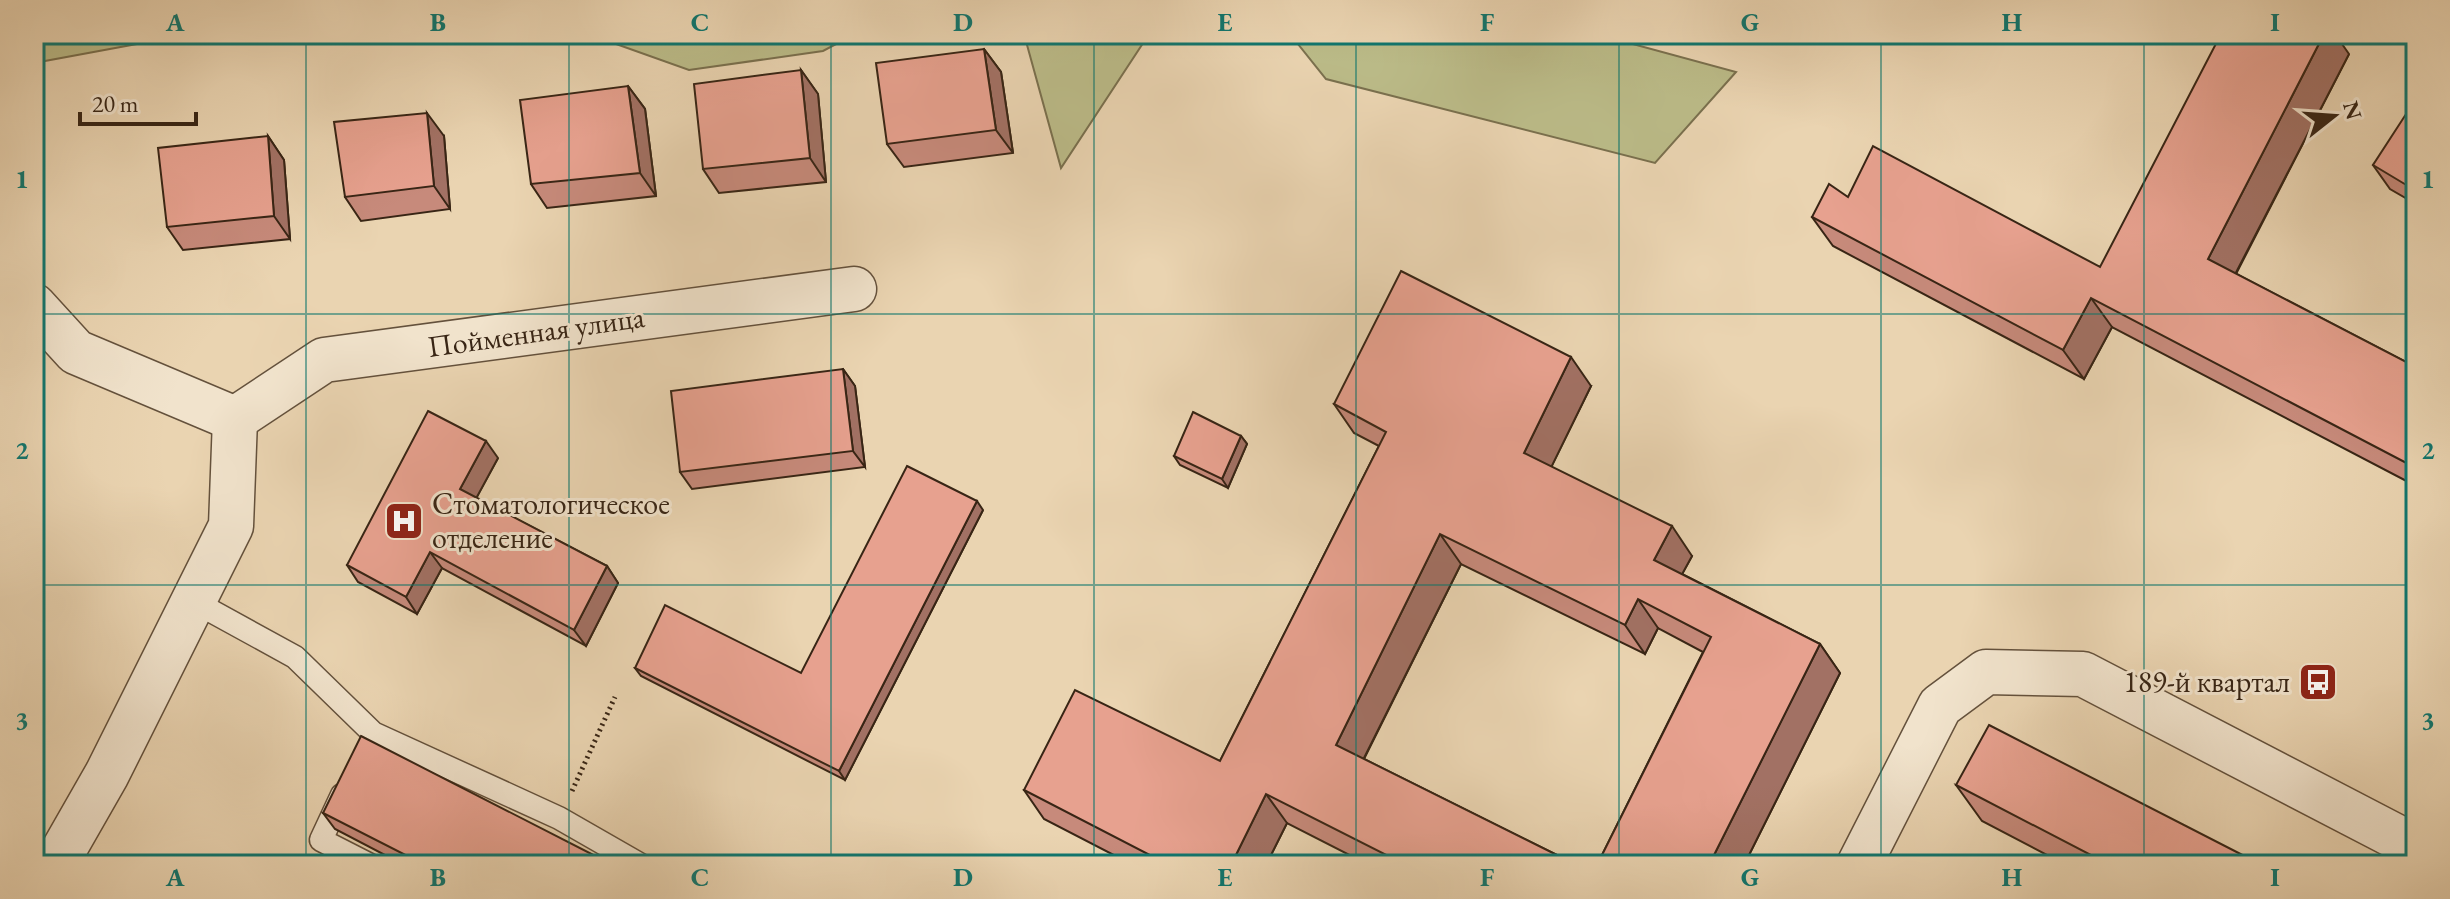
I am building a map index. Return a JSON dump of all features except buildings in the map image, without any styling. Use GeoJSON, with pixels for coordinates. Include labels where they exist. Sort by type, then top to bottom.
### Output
{"type":"FeatureCollection","features":[{"type":"Feature","properties":{"kind":"street","name":"Пойменная улица"},"geometry":{"type":"LineString","coordinates":[[235,419],[324,360],[854,289]]}},
{"type":"Feature","properties":{"kind":"street"},"geometry":{"type":"LineString","coordinates":[[34,306],[76,352],[235,419],[231,526],[107,774],[55,865]]}},
{"type":"Feature","properties":{"kind":"street"},"geometry":{"type":"LineString","coordinates":[[1859,865],[1940,706],[1986,672],[2083,674],[2416,847]]}},
{"type":"Feature","properties":{"kind":"lane"},"geometry":{"type":"LineString","coordinates":[[193,601],[295,657],[369,740],[559,818],[641,865]]}},
{"type":"Feature","properties":{"kind":"lane"},"geometry":{"type":"LineString","coordinates":[[353,773],[321,840],[370,865]]}},
{"type":"Feature","properties":{"kind":"path"},"geometry":{"type":"LineString","coordinates":[[559,818],[615,697]]}},
{"type":"Feature","properties":{"kind":"green space"},"geometry":{"type":"Polygon","coordinates":[[[34,34],[191,34],[34,63],[34,34]]]}},
{"type":"Feature","properties":{"kind":"green space"},"geometry":{"type":"Polygon","coordinates":[[[588,34],[855,34],[823,51],[689,70],[588,34]]]}},
{"type":"Feature","properties":{"kind":"green space"},"geometry":{"type":"Polygon","coordinates":[[[1024,34],[1149,34],[1061,168],[1024,34]]]}},
{"type":"Feature","properties":{"kind":"green space"},"geometry":{"type":"Polygon","coordinates":[[[1290,34],[1596,34],[1736,72],[1655,163],[1326,79],[1290,34]]]}},
{"type":"Feature","properties":{"kind":"place","name":"Стоматологическое отделение"},"geometry":{"type":"Point","coordinates":[404,521]}},
{"type":"Feature","properties":{"kind":"place","name":"189-й квартал"},"geometry":{"type":"Point","coordinates":[2318,682]}}]}
